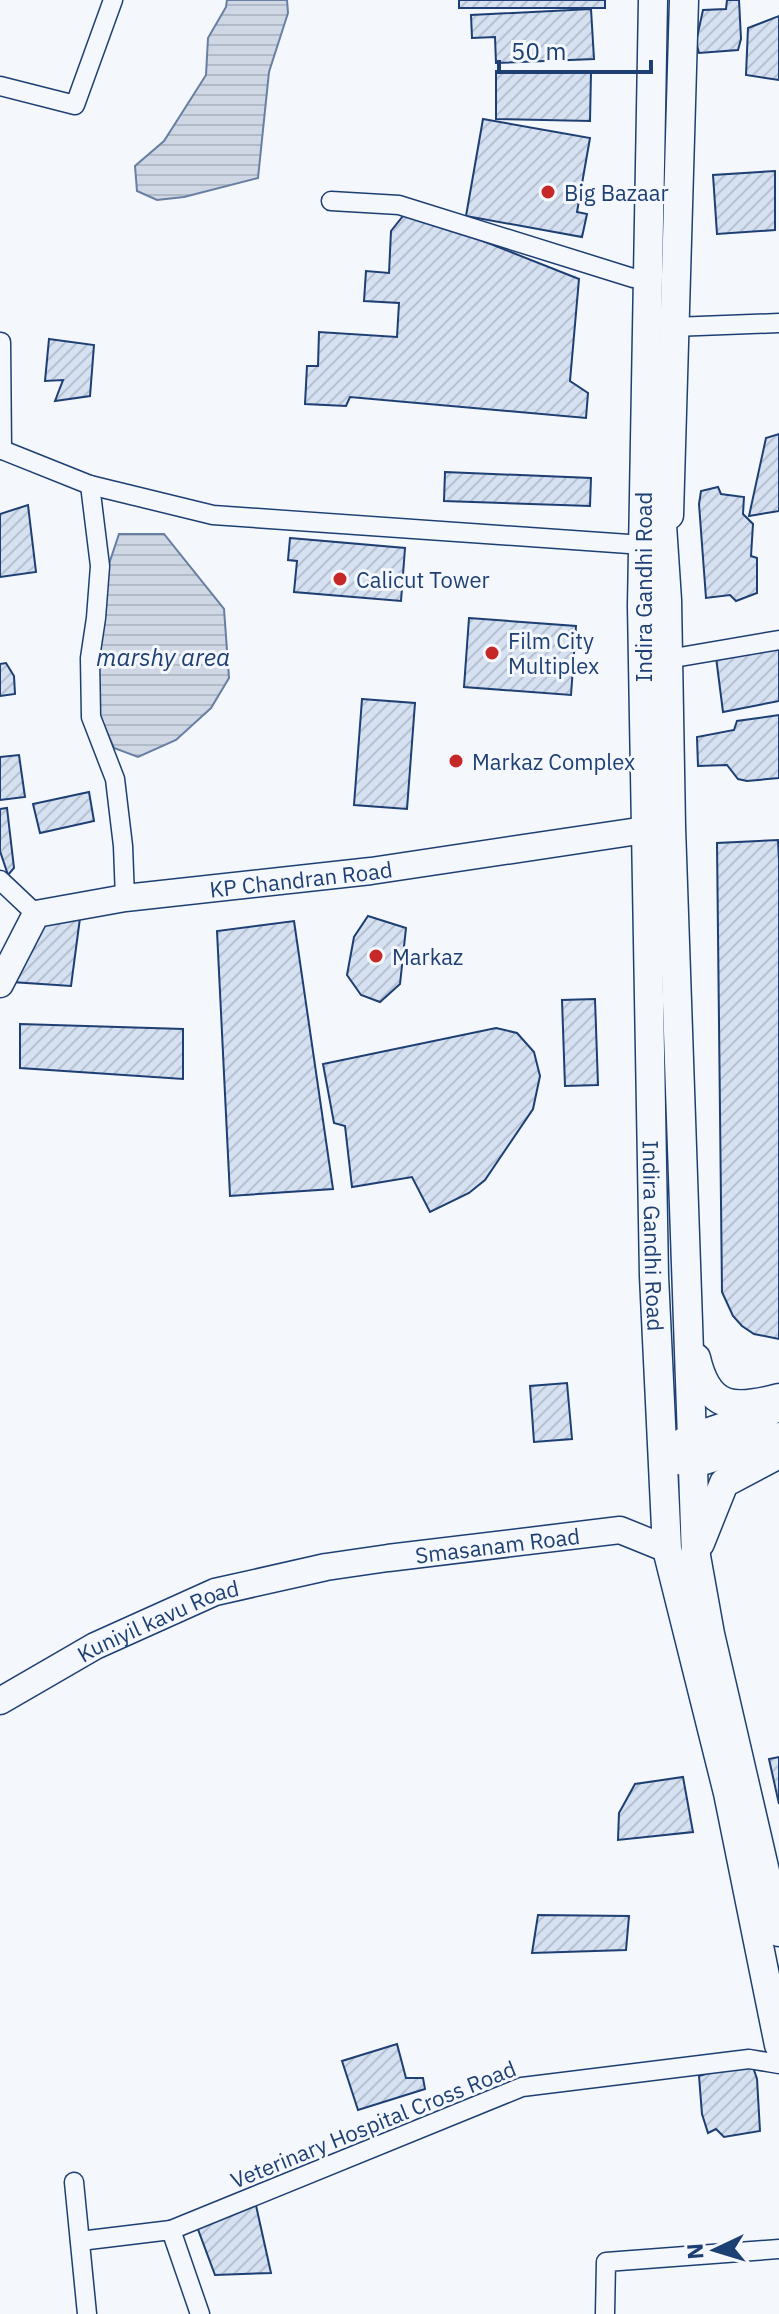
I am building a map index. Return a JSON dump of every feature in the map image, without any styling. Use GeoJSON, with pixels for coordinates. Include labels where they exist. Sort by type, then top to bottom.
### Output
{"type":"FeatureCollection","features":[{"type":"Feature","properties":{"kind":"main road"},"geometry":{"type":"LineString","coordinates":[[637,0],[629,544],[655,603]]}},
{"type":"Feature","properties":{"kind":"main road","name":"Indira Gandhi Road"},"geometry":{"type":"LineString","coordinates":[[653,0],[647,412],[643,464],[655,603],[645,830],[654,1276],[667,1549],[728,1793],[779,2045]]}},
{"type":"Feature","properties":{"kind":"main road"},"geometry":{"type":"LineString","coordinates":[[655,603],[673,327],[684,0]]}},
{"type":"Feature","properties":{"kind":"main road","name":"Indira Gandhi Road"},"geometry":{"type":"LineString","coordinates":[[655,603],[668,659],[696,1556],[710,1634],[779,1932]]}},
{"type":"Feature","properties":{"kind":"main road","name":"KP Chandran Road"},"geometry":{"type":"LineString","coordinates":[[36,914],[125,898],[386,869],[645,830]]}},
{"type":"Feature","properties":{"kind":"main road"},"geometry":{"type":"LineString","coordinates":[[0,984],[36,914]]}},
{"type":"Feature","properties":{"kind":"main road"},"geometry":{"type":"LineString","coordinates":[[689,1322],[701,1378],[717,1398],[725,1404],[749,1406],[779,1398]]}},
{"type":"Feature","properties":{"kind":"main road"},"geometry":{"type":"LineString","coordinates":[[692,1451],[779,1408]]}},
{"type":"Feature","properties":{"kind":"main road"},"geometry":{"type":"LineString","coordinates":[[662,1454],[779,1437]]}},
{"type":"Feature","properties":{"kind":"main road"},"geometry":{"type":"LineString","coordinates":[[696,1556],[724,1483],[779,1454]]}},
{"type":"Feature","properties":{"kind":"main road","name":"Smasanam Road"},"geometry":{"type":"LineString","coordinates":[[326,1567],[620,1530],[667,1549]]}},
{"type":"Feature","properties":{"kind":"main road","name":"Kuniyil kavu Road"},"geometry":{"type":"LineString","coordinates":[[0,1701],[95,1646],[215,1592],[326,1567]]}},
{"type":"Feature","properties":{"kind":"street"},"geometry":{"type":"LineString","coordinates":[[0,86],[75,105],[113,0]]}},
{"type":"Feature","properties":{"kind":"street"},"geometry":{"type":"LineString","coordinates":[[331,201],[399,205],[633,278]]}},
{"type":"Feature","properties":{"kind":"street"},"geometry":{"type":"LineString","coordinates":[[673,327],[779,323]]}},
{"type":"Feature","properties":{"kind":"street"},"geometry":{"type":"LineString","coordinates":[[1,342],[1,450],[90,485],[213,515],[629,544]]}},
{"type":"Feature","properties":{"kind":"street"},"geometry":{"type":"LineString","coordinates":[[90,485],[100,566],[90,658],[91,717],[115,779],[125,898]]}},
{"type":"Feature","properties":{"kind":"street"},"geometry":{"type":"LineString","coordinates":[[668,659],[779,640]]}},
{"type":"Feature","properties":{"kind":"street"},"geometry":{"type":"LineString","coordinates":[[0,880],[36,914]]}},
{"type":"Feature","properties":{"kind":"street","name":"Veterinary Hospital Cross Road"},"geometry":{"type":"LineString","coordinates":[[80,2241],[171,2230],[522,2087],[749,2059],[779,2064]]}},
{"type":"Feature","properties":{"kind":"street"},"geometry":{"type":"LineString","coordinates":[[74,2182],[87,2314]]}},
{"type":"Feature","properties":{"kind":"street"},"geometry":{"type":"LineString","coordinates":[[171,2230],[200,2314]]}},
{"type":"Feature","properties":{"kind":"street"},"geometry":{"type":"LineString","coordinates":[[605,2314],[606,2262],[779,2249]]}},
{"type":"Feature","properties":{"kind":"water"},"geometry":{"type":"Polygon","coordinates":[[[227,0],[287,0],[288,13],[269,72],[258,178],[184,197],[157,200],[137,191],[135,166],[164,141],[206,75],[208,38],[227,0]]]}},
{"type":"Feature","properties":{"kind":"water","name":"marshy area"},"geometry":{"type":"Polygon","coordinates":[[[119,534],[164,534],[224,609],[229,678],[211,708],[176,740],[138,757],[114,748],[100,717],[97,677],[106,573],[119,534]]]}},
{"type":"Feature","properties":{"kind":"building"},"geometry":{"type":"Polygon","coordinates":[[[459,0],[605,0],[605,8],[459,8],[459,0]]]}},
{"type":"Feature","properties":{"kind":"building"},"geometry":{"type":"Polygon","coordinates":[[[727,0],[739,0],[741,39],[738,50],[699,53],[696,42],[703,10],[726,9],[727,0]]]}},
{"type":"Feature","properties":{"kind":"building"},"geometry":{"type":"Polygon","coordinates":[[[591,9],[594,59],[496,63],[495,37],[472,38],[471,15],[591,9]]]}},
{"type":"Feature","properties":{"kind":"building"},"geometry":{"type":"Polygon","coordinates":[[[779,16],[779,80],[746,75],[748,28],[779,16]]]}},
{"type":"Feature","properties":{"kind":"building"},"geometry":{"type":"Polygon","coordinates":[[[496,71],[591,73],[590,121],[496,119],[496,71]]]}},
{"type":"Feature","properties":{"kind":"building"},"geometry":{"type":"Polygon","coordinates":[[[483,119],[590,138],[577,212],[587,214],[582,237],[466,216],[483,119]]]}},
{"type":"Feature","properties":{"kind":"building"},"geometry":{"type":"Polygon","coordinates":[[[775,171],[775,230],[717,234],[713,175],[775,171]]]}},
{"type":"Feature","properties":{"kind":"building"},"geometry":{"type":"Polygon","coordinates":[[[407,211],[579,279],[570,381],[588,393],[586,418],[350,397],[346,406],[305,404],[307,366],[318,366],[319,332],[397,337],[399,303],[364,301],[366,271],[389,273],[391,231],[407,211]]]}},
{"type":"Feature","properties":{"kind":"building"},"geometry":{"type":"Polygon","coordinates":[[[49,339],[94,345],[90,396],[55,401],[63,380],[45,381],[49,339]]]}},
{"type":"Feature","properties":{"kind":"building"},"geometry":{"type":"Polygon","coordinates":[[[779,434],[779,511],[749,516],[766,438],[779,434]]]}},
{"type":"Feature","properties":{"kind":"building"},"geometry":{"type":"Polygon","coordinates":[[[445,472],[591,478],[590,506],[444,501],[445,472]]]}},
{"type":"Feature","properties":{"kind":"building"},"geometry":{"type":"Polygon","coordinates":[[[718,487],[721,494],[744,497],[743,514],[753,524],[751,556],[757,558],[757,593],[736,601],[730,595],[706,598],[699,504],[701,491],[718,487]]]}},
{"type":"Feature","properties":{"kind":"building"},"geometry":{"type":"Polygon","coordinates":[[[28,505],[36,572],[0,577],[0,514],[28,505]]]}},
{"type":"Feature","properties":{"kind":"building"},"geometry":{"type":"Polygon","coordinates":[[[290,538],[405,548],[401,601],[294,592],[297,561],[288,560],[290,538]]]}},
{"type":"Feature","properties":{"kind":"building"},"geometry":{"type":"Polygon","coordinates":[[[469,618],[576,626],[571,695],[464,687],[469,618]]]}},
{"type":"Feature","properties":{"kind":"building"},"geometry":{"type":"Polygon","coordinates":[[[779,645],[779,701],[723,712],[716,657],[779,645]]]}},
{"type":"Feature","properties":{"kind":"building"},"geometry":{"type":"Polygon","coordinates":[[[6,663],[14,676],[15,694],[0,696],[0,664],[6,663]]]}},
{"type":"Feature","properties":{"kind":"building"},"geometry":{"type":"Polygon","coordinates":[[[362,699],[415,703],[407,809],[354,805],[362,699]]]}},
{"type":"Feature","properties":{"kind":"building"},"geometry":{"type":"Polygon","coordinates":[[[779,715],[779,778],[747,781],[738,779],[727,765],[698,766],[697,737],[734,730],[737,721],[779,715]]]}},
{"type":"Feature","properties":{"kind":"building"},"geometry":{"type":"Polygon","coordinates":[[[19,755],[25,797],[0,800],[0,757],[19,755]]]}},
{"type":"Feature","properties":{"kind":"building"},"geometry":{"type":"Polygon","coordinates":[[[89,792],[94,821],[40,833],[33,804],[89,792]]]}},
{"type":"Feature","properties":{"kind":"building"},"geometry":{"type":"Polygon","coordinates":[[[7,808],[14,868],[8,875],[0,851],[0,809],[7,808]]]}},
{"type":"Feature","properties":{"kind":"building"},"geometry":{"type":"Polygon","coordinates":[[[778,840],[779,1339],[754,1334],[742,1326],[733,1316],[722,1292],[717,843],[778,840]]]}},
{"type":"Feature","properties":{"kind":"building","name":"Markaz"},"geometry":{"type":"Polygon","coordinates":[[[368,916],[406,928],[400,984],[380,1002],[361,995],[347,975],[354,937],[368,916]]]}},
{"type":"Feature","properties":{"kind":"building"},"geometry":{"type":"Polygon","coordinates":[[[80,918],[71,986],[12,982],[42,924],[80,918]]]}},
{"type":"Feature","properties":{"kind":"building"},"geometry":{"type":"Polygon","coordinates":[[[294,921],[333,1189],[230,1196],[217,931],[294,921]]]}},
{"type":"Feature","properties":{"kind":"building"},"geometry":{"type":"Polygon","coordinates":[[[595,999],[598,1085],[565,1086],[562,1000],[595,999]]]}},
{"type":"Feature","properties":{"kind":"building"},"geometry":{"type":"Polygon","coordinates":[[[20,1024],[183,1029],[183,1079],[20,1068],[20,1024]]]}},
{"type":"Feature","properties":{"kind":"building"},"geometry":{"type":"Polygon","coordinates":[[[496,1028],[517,1033],[534,1052],[540,1076],[533,1109],[485,1180],[469,1193],[430,1212],[412,1177],[352,1187],[345,1126],[334,1123],[323,1064],[496,1028]]]}},
{"type":"Feature","properties":{"kind":"building"},"geometry":{"type":"Polygon","coordinates":[[[567,1383],[572,1439],[534,1442],[530,1386],[567,1383]]]}},
{"type":"Feature","properties":{"kind":"building"},"geometry":{"type":"Polygon","coordinates":[[[779,1757],[779,1804],[769,1759],[779,1757]]]}},
{"type":"Feature","properties":{"kind":"building"},"geometry":{"type":"Polygon","coordinates":[[[683,1777],[693,1832],[618,1840],[619,1813],[635,1784],[683,1777]]]}},
{"type":"Feature","properties":{"kind":"building"},"geometry":{"type":"Polygon","coordinates":[[[538,1915],[629,1916],[626,1950],[532,1953],[538,1915]]]}},
{"type":"Feature","properties":{"kind":"building"},"geometry":{"type":"Polygon","coordinates":[[[397,2044],[406,2078],[423,2078],[425,2089],[358,2110],[342,2061],[397,2044]]]}},
{"type":"Feature","properties":{"kind":"building"},"geometry":{"type":"Polygon","coordinates":[[[753,2067],[757,2079],[760,2131],[724,2137],[716,2129],[708,2133],[702,2114],[699,2076],[753,2067]]]}},
{"type":"Feature","properties":{"kind":"building"},"geometry":{"type":"Polygon","coordinates":[[[255,2201],[271,2273],[215,2275],[196,2224],[255,2201]]]}},
{"type":"Feature","properties":{"kind":"place","name":"Big Bazaar"},"geometry":{"type":"Point","coordinates":[548,192]}},
{"type":"Feature","properties":{"kind":"place","name":"Calicut Tower"},"geometry":{"type":"Point","coordinates":[340,579]}},
{"type":"Feature","properties":{"kind":"place","name":"Film City Multiplex"},"geometry":{"type":"Point","coordinates":[492,653]}},
{"type":"Feature","properties":{"kind":"place","name":"Markaz Complex"},"geometry":{"type":"Point","coordinates":[456,761]}},
{"type":"Feature","properties":{"kind":"place","name":"Markaz"},"geometry":{"type":"Point","coordinates":[376,956]}}]}
